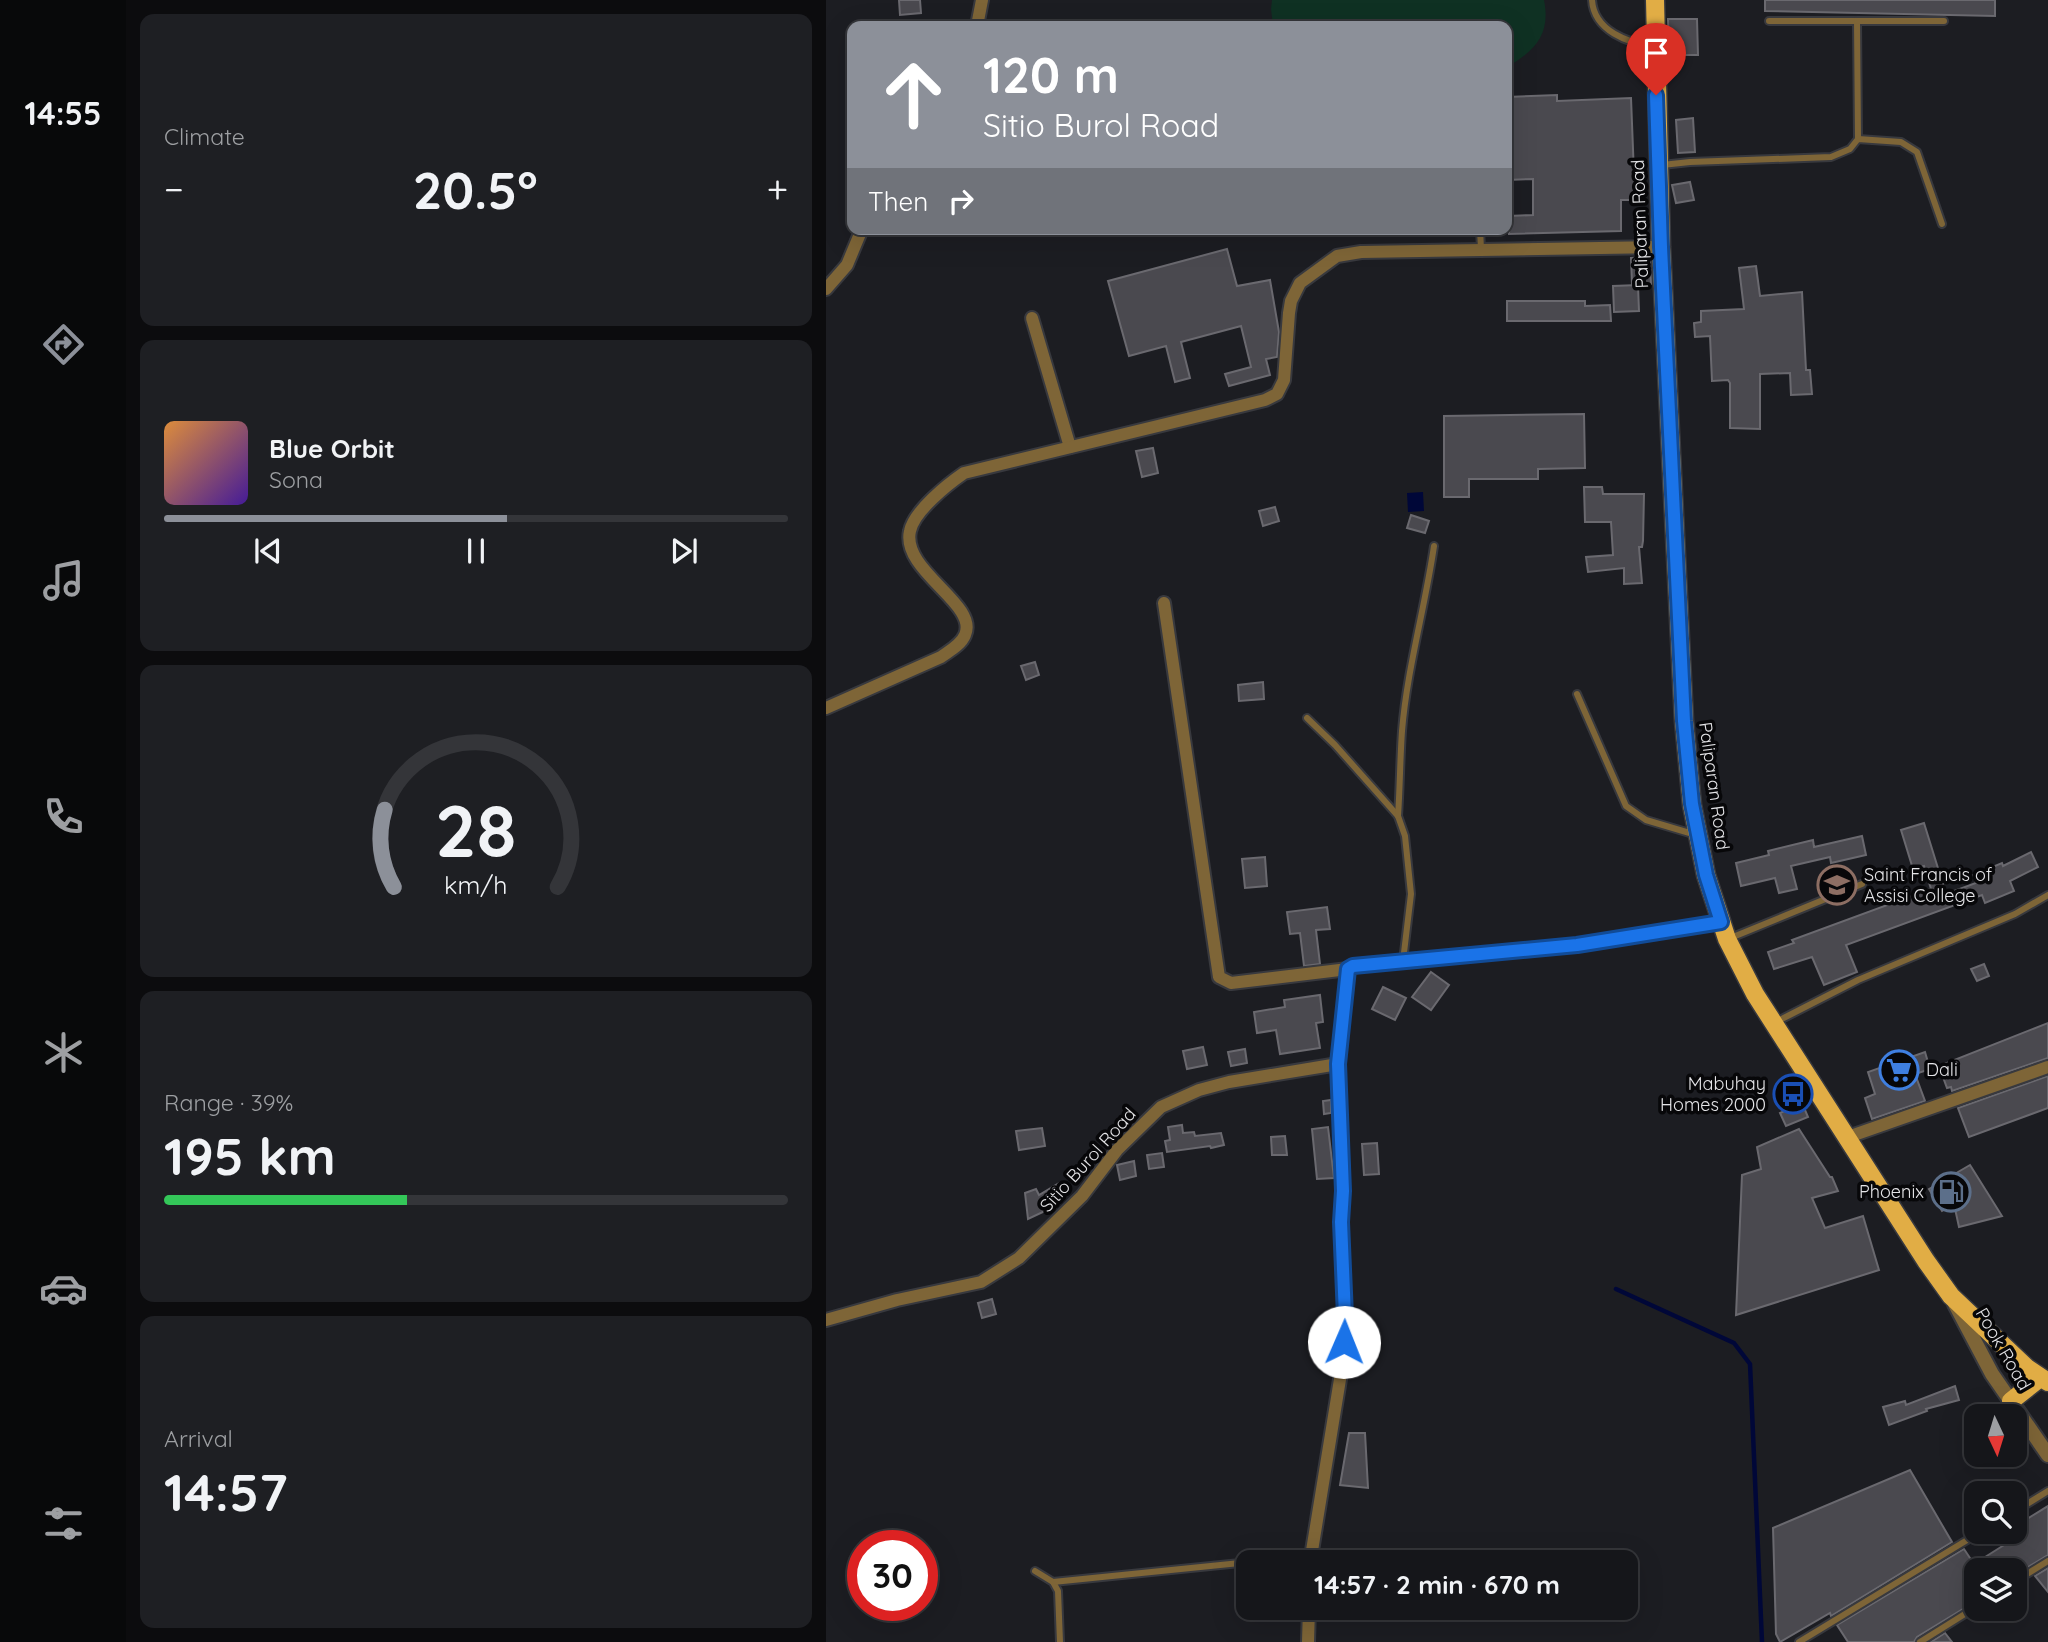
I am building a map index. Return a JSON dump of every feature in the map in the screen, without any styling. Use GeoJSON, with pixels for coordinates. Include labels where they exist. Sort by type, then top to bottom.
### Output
{"type":"FeatureCollection","features":[{"type":"Feature","properties":{"kind":"main road","name":"Paliparan Road"},"geometry":{"type":"LineString","coordinates":[[1656,0],[1661,247],[1684,721],[1692,804],[1706,875],[1724,930],[1772,1023],[1951,1296],[2027,1368],[2044,1380]]}},
{"type":"Feature","properties":{"kind":"main road"},"geometry":{"type":"LineString","coordinates":[[2011,1401],[2044,1380]]}},
{"type":"Feature","properties":{"kind":"street"},"geometry":{"type":"LineString","coordinates":[[978,21],[982,0]]}},
{"type":"Feature","properties":{"kind":"street"},"geometry":{"type":"LineString","coordinates":[[826,289],[847,265],[860,235]]}},
{"type":"Feature","properties":{"kind":"street"},"geometry":{"type":"LineString","coordinates":[[826,708],[941,657],[955,648],[965,636],[967,626],[963,614],[925,573],[911,549],[909,533],[912,523],[938,492],[964,472],[1265,400],[1277,394],[1284,380],[1291,300],[1300,283],[1338,256],[1361,252],[1661,247]]}},
{"type":"Feature","properties":{"kind":"street"},"geometry":{"type":"LineString","coordinates":[[1032,318],[1070,447]]}},
{"type":"Feature","properties":{"kind":"street"},"geometry":{"type":"LineString","coordinates":[[1164,603],[1219,977],[1231,983],[1348,969],[1353,966],[1724,930]]}},
{"type":"Feature","properties":{"kind":"street"},"geometry":{"type":"LineString","coordinates":[[1312,1550],[1342,1367],[1345,1316],[1338,1064],[1348,969]]}},
{"type":"Feature","properties":{"kind":"street","name":"Sitio Burol Road"},"geometry":{"type":"LineString","coordinates":[[826,1320],[897,1300],[982,1282],[1019,1258],[1082,1196],[1117,1150],[1161,1107],[1199,1090],[1229,1082],[1338,1064]]}},
{"type":"Feature","properties":{"kind":"street"},"geometry":{"type":"LineString","coordinates":[[1848,1137],[2048,1067]]}},
{"type":"Feature","properties":{"kind":"street","name":"Pook Road"},"geometry":{"type":"LineString","coordinates":[[1951,1296],[1992,1374],[2048,1455]]}},
{"type":"Feature","properties":{"kind":"street"},"geometry":{"type":"LineString","coordinates":[[1308,1642],[1309,1620]]}},
{"type":"Feature","properties":{"kind":"lane"},"geometry":{"type":"LineString","coordinates":[[1592,0],[1595,16],[1608,30],[1637,45],[1655,47]]}},
{"type":"Feature","properties":{"kind":"lane"},"geometry":{"type":"LineString","coordinates":[[1769,21],[1944,20]]}},
{"type":"Feature","properties":{"kind":"lane"},"geometry":{"type":"LineString","coordinates":[[1658,165],[1831,157],[1850,149],[1858,139],[1857,21]]}},
{"type":"Feature","properties":{"kind":"lane"},"geometry":{"type":"LineString","coordinates":[[1858,139],[1901,142],[1917,152],[1942,224]]}},
{"type":"Feature","properties":{"kind":"lane"},"geometry":{"type":"LineString","coordinates":[[1480,235],[1480,249]]}},
{"type":"Feature","properties":{"kind":"lane"},"geometry":{"type":"LineString","coordinates":[[1398,817],[1402,731],[1410,672],[1434,546]]}},
{"type":"Feature","properties":{"kind":"lane"},"geometry":{"type":"LineString","coordinates":[[1577,694],[1626,806],[1646,820],[1699,835]]}},
{"type":"Feature","properties":{"kind":"lane"},"geometry":{"type":"LineString","coordinates":[[1307,718],[1335,745],[1398,817],[1405,836],[1411,894],[1403,961]]}},
{"type":"Feature","properties":{"kind":"lane"},"geometry":{"type":"LineString","coordinates":[[1724,930],[1862,884]]}},
{"type":"Feature","properties":{"kind":"lane"},"geometry":{"type":"LineString","coordinates":[[1772,1023],[1858,980],[2015,914],[2048,895]]}},
{"type":"Feature","properties":{"kind":"lane"},"geometry":{"type":"LineString","coordinates":[[2027,1504],[2048,1491]]}},
{"type":"Feature","properties":{"kind":"lane"},"geometry":{"type":"LineString","coordinates":[[1799,1642],[1964,1542]]}},
{"type":"Feature","properties":{"kind":"lane"},"geometry":{"type":"LineString","coordinates":[[2027,1575],[2048,1561]]}},
{"type":"Feature","properties":{"kind":"lane"},"geometry":{"type":"LineString","coordinates":[[1053,1582],[1236,1566]]}},
{"type":"Feature","properties":{"kind":"lane"},"geometry":{"type":"LineString","coordinates":[[1035,1571],[1053,1582],[1058,1591],[1060,1642]]}},
{"type":"Feature","properties":{"kind":"lane"},"geometry":{"type":"LineString","coordinates":[[1920,1642],[1964,1614]]}},
{"type":"Feature","properties":{"kind":"green space"},"geometry":{"type":"Polygon","coordinates":[[[1272,0],[1544,0],[1546,12],[1539,40],[1526,55],[1512,64],[1512,21],[1272,21],[1272,0]]]}},
{"type":"Feature","properties":{"kind":"shaded area"},"geometry":{"type":"Polygon","coordinates":[[[1423,492],[1424,511],[1408,512],[1407,493],[1423,492]]]}},
{"type":"Feature","properties":{"kind":"building"},"geometry":{"type":"Polygon","coordinates":[[[899,0],[920,0],[921,13],[900,15],[899,0]]]}},
{"type":"Feature","properties":{"kind":"building"},"geometry":{"type":"Polygon","coordinates":[[[1765,0],[1995,0],[1995,16],[1765,11],[1765,0]]]}},
{"type":"Feature","properties":{"kind":"building"},"geometry":{"type":"Polygon","coordinates":[[[1668,19],[1697,19],[1698,55],[1669,55],[1668,19]]]}},
{"type":"Feature","properties":{"kind":"building"},"geometry":{"type":"Polygon","coordinates":[[[1557,95],[1557,101],[1631,98],[1635,200],[1621,200],[1621,231],[1512,234],[1512,216],[1533,215],[1533,179],[1512,180],[1512,97],[1557,95]]]}},
{"type":"Feature","properties":{"kind":"building"},"geometry":{"type":"Polygon","coordinates":[[[1693,118],[1695,152],[1678,153],[1676,120],[1693,118]]]}},
{"type":"Feature","properties":{"kind":"building"},"geometry":{"type":"Polygon","coordinates":[[[1690,182],[1694,200],[1676,203],[1672,185],[1690,182]]]}},
{"type":"Feature","properties":{"kind":"building"},"geometry":{"type":"Polygon","coordinates":[[[1227,249],[1237,286],[1270,280],[1279,332],[1277,357],[1266,359],[1270,375],[1229,386],[1225,374],[1251,367],[1241,326],[1181,342],[1190,378],[1175,382],[1166,346],[1129,356],[1108,281],[1227,249]]]}},
{"type":"Feature","properties":{"kind":"building"},"geometry":{"type":"Polygon","coordinates":[[[1650,257],[1651,284],[1632,284],[1631,258],[1650,257]]]}},
{"type":"Feature","properties":{"kind":"building"},"geometry":{"type":"Polygon","coordinates":[[[1756,266],[1760,296],[1802,292],[1806,370],[1810,370],[1812,394],[1791,395],[1790,373],[1760,374],[1760,429],[1730,428],[1730,383],[1728,380],[1712,381],[1710,336],[1695,337],[1694,323],[1701,322],[1701,311],[1744,309],[1739,268],[1756,266]]]}},
{"type":"Feature","properties":{"kind":"building"},"geometry":{"type":"Polygon","coordinates":[[[1638,285],[1639,311],[1614,312],[1613,286],[1638,285]]]}},
{"type":"Feature","properties":{"kind":"building"},"geometry":{"type":"Polygon","coordinates":[[[1507,301],[1585,301],[1585,306],[1610,305],[1611,321],[1507,321],[1507,301]]]}},
{"type":"Feature","properties":{"kind":"building"},"geometry":{"type":"Polygon","coordinates":[[[1584,414],[1585,468],[1538,469],[1538,479],[1469,479],[1469,497],[1444,497],[1444,416],[1584,414]]]}},
{"type":"Feature","properties":{"kind":"building"},"geometry":{"type":"Polygon","coordinates":[[[1153,448],[1158,473],[1142,477],[1136,451],[1153,448]]]}},
{"type":"Feature","properties":{"kind":"building"},"geometry":{"type":"Polygon","coordinates":[[[1584,487],[1602,487],[1603,494],[1644,494],[1643,541],[1642,547],[1639,547],[1642,583],[1624,584],[1624,568],[1588,572],[1586,557],[1613,555],[1611,522],[1585,522],[1584,487]]]}},
{"type":"Feature","properties":{"kind":"building"},"geometry":{"type":"Polygon","coordinates":[[[1275,507],[1279,521],[1263,526],[1259,511],[1275,507]]]}},
{"type":"Feature","properties":{"kind":"building"},"geometry":{"type":"Polygon","coordinates":[[[1411,515],[1429,521],[1425,533],[1407,528],[1411,515]]]}},
{"type":"Feature","properties":{"kind":"building"},"geometry":{"type":"Polygon","coordinates":[[[1035,662],[1039,675],[1026,680],[1021,666],[1035,662]]]}},
{"type":"Feature","properties":{"kind":"building"},"geometry":{"type":"Polygon","coordinates":[[[1263,682],[1264,699],[1239,701],[1238,685],[1263,682]]]}},
{"type":"Feature","properties":{"kind":"building"},"geometry":{"type":"Polygon","coordinates":[[[1924,823],[1946,894],[1976,883],[1973,875],[2002,863],[2003,866],[2031,852],[2038,867],[2010,881],[2014,891],[1985,903],[1982,895],[1846,945],[1857,972],[1824,985],[1812,957],[1774,969],[1768,952],[1794,943],[1792,940],[1931,889],[1924,866],[1913,869],[1901,830],[1924,823]]]}},
{"type":"Feature","properties":{"kind":"building"},"geometry":{"type":"Polygon","coordinates":[[[1862,836],[1866,855],[1831,863],[1830,857],[1791,866],[1797,889],[1779,893],[1775,878],[1741,886],[1736,863],[1769,855],[1768,851],[1813,840],[1814,847],[1862,836]]]}},
{"type":"Feature","properties":{"kind":"building"},"geometry":{"type":"Polygon","coordinates":[[[1265,857],[1267,886],[1245,888],[1242,859],[1265,857]]]}},
{"type":"Feature","properties":{"kind":"building"},"geometry":{"type":"Polygon","coordinates":[[[1327,907],[1330,929],[1316,930],[1320,964],[1304,966],[1300,933],[1290,934],[1287,912],[1327,907]]]}},
{"type":"Feature","properties":{"kind":"building"},"geometry":{"type":"Polygon","coordinates":[[[1984,964],[1989,976],[1977,981],[1971,969],[1984,964]]]}},
{"type":"Feature","properties":{"kind":"building"},"geometry":{"type":"Polygon","coordinates":[[[1431,972],[1449,985],[1431,1010],[1412,997],[1431,972]]]}},
{"type":"Feature","properties":{"kind":"building"},"geometry":{"type":"Polygon","coordinates":[[[1383,987],[1406,998],[1395,1020],[1372,1009],[1383,987]]]}},
{"type":"Feature","properties":{"kind":"building"},"geometry":{"type":"Polygon","coordinates":[[[1320,995],[1323,1022],[1316,1023],[1320,1048],[1280,1054],[1276,1030],[1257,1033],[1254,1012],[1285,1007],[1284,1000],[1320,995]]]}},
{"type":"Feature","properties":{"kind":"building"},"geometry":{"type":"Polygon","coordinates":[[[2048,1023],[2048,1058],[1952,1091],[1951,1087],[1947,1088],[1939,1066],[2048,1023]]]}},
{"type":"Feature","properties":{"kind":"building"},"geometry":{"type":"Polygon","coordinates":[[[1203,1047],[1207,1065],[1187,1069],[1183,1051],[1203,1047]]]}},
{"type":"Feature","properties":{"kind":"building"},"geometry":{"type":"Polygon","coordinates":[[[1245,1049],[1247,1063],[1231,1066],[1228,1052],[1245,1049]]]}},
{"type":"Feature","properties":{"kind":"building"},"geometry":{"type":"Polygon","coordinates":[[[1925,1052],[1930,1069],[1915,1074],[1925,1101],[1872,1119],[1865,1098],[1875,1094],[1868,1072],[1925,1052]]]}},
{"type":"Feature","properties":{"kind":"building"},"geometry":{"type":"Polygon","coordinates":[[[2048,1076],[2048,1108],[1969,1137],[1958,1108],[2048,1076]]]}},
{"type":"Feature","properties":{"kind":"building"},"geometry":{"type":"Polygon","coordinates":[[[1331,1100],[1331,1113],[1324,1114],[1323,1101],[1331,1100]]]}},
{"type":"Feature","properties":{"kind":"building"},"geometry":{"type":"Polygon","coordinates":[[[1802,1103],[1808,1117],[1786,1126],[1780,1113],[1802,1103]]]}},
{"type":"Feature","properties":{"kind":"building"},"geometry":{"type":"Polygon","coordinates":[[[1182,1125],[1183,1133],[1194,1132],[1195,1136],[1221,1133],[1224,1145],[1167,1152],[1165,1141],[1170,1140],[1168,1127],[1182,1125]]]}},
{"type":"Feature","properties":{"kind":"building"},"geometry":{"type":"Polygon","coordinates":[[[1328,1127],[1334,1178],[1317,1179],[1312,1129],[1328,1127]]]}},
{"type":"Feature","properties":{"kind":"building"},"geometry":{"type":"Polygon","coordinates":[[[1042,1128],[1045,1146],[1019,1150],[1016,1131],[1042,1128]]]}},
{"type":"Feature","properties":{"kind":"building"},"geometry":{"type":"Polygon","coordinates":[[[1799,1129],[1832,1177],[1838,1191],[1812,1198],[1825,1228],[1863,1216],[1879,1270],[1736,1315],[1742,1175],[1761,1169],[1757,1147],[1799,1129]]]}},
{"type":"Feature","properties":{"kind":"building"},"geometry":{"type":"Polygon","coordinates":[[[1285,1136],[1287,1155],[1272,1155],[1271,1137],[1285,1136]]]}},
{"type":"Feature","properties":{"kind":"building"},"geometry":{"type":"Polygon","coordinates":[[[1377,1143],[1379,1174],[1364,1175],[1362,1144],[1377,1143]]]}},
{"type":"Feature","properties":{"kind":"building"},"geometry":{"type":"Polygon","coordinates":[[[1162,1153],[1164,1167],[1149,1169],[1147,1155],[1162,1153]]]}},
{"type":"Feature","properties":{"kind":"building"},"geometry":{"type":"Polygon","coordinates":[[[1134,1161],[1136,1176],[1120,1180],[1117,1165],[1134,1161]]]}},
{"type":"Feature","properties":{"kind":"building"},"geometry":{"type":"Polygon","coordinates":[[[1970,1165],[2002,1216],[1959,1227],[1954,1204],[1942,1211],[1929,1189],[1970,1165]]]}},
{"type":"Feature","properties":{"kind":"building"},"geometry":{"type":"Polygon","coordinates":[[[1059,1183],[1065,1193],[1043,1207],[1045,1211],[1028,1219],[1025,1193],[1036,1189],[1039,1195],[1059,1183]]]}},
{"type":"Feature","properties":{"kind":"building"},"geometry":{"type":"Polygon","coordinates":[[[992,1299],[996,1314],[982,1318],[978,1303],[992,1299]]]}},
{"type":"Feature","properties":{"kind":"building"},"geometry":{"type":"Polygon","coordinates":[[[1955,1386],[1959,1400],[1926,1409],[1927,1411],[1889,1425],[1883,1407],[1905,1401],[1906,1405],[1955,1386]]]}},
{"type":"Feature","properties":{"kind":"building"},"geometry":{"type":"Polygon","coordinates":[[[1349,1433],[1365,1433],[1368,1488],[1340,1485],[1349,1433]]]}},
{"type":"Feature","properties":{"kind":"building"},"geometry":{"type":"Polygon","coordinates":[[[1910,1470],[1952,1542],[1831,1616],[1830,1613],[1780,1642],[1776,1634],[1773,1528],[1910,1470]]]}},
{"type":"Feature","properties":{"kind":"building"},"geometry":{"type":"Polygon","coordinates":[[[2048,1506],[2048,1555],[2027,1568],[2027,1558],[1984,1558],[2006,1544],[2027,1544],[2027,1519],[2048,1506]]]}},
{"type":"Feature","properties":{"kind":"building"},"geometry":{"type":"Polygon","coordinates":[[[1964,1549],[1970,1558],[1964,1558],[1964,1608],[1917,1637],[1914,1642],[1848,1642],[1837,1625],[1964,1549]]]}},
{"type":"Feature","properties":{"kind":"building"},"geometry":{"type":"Polygon","coordinates":[[[2048,1568],[2048,1592],[2035,1576],[2048,1568]]]}},
{"type":"Feature","properties":{"kind":"building"},"geometry":{"type":"Polygon","coordinates":[[[1945,1633],[1952,1642],[1931,1642],[1945,1633]]]}},
{"type":"Feature","properties":{"kind":"waterway"},"geometry":{"type":"LineString","coordinates":[[1616,1289],[1734,1343],[1750,1364],[1762,1642]]}},
{"type":"Feature","properties":{"kind":"place","name":"Saint Francis of Assisi College"},"geometry":{"type":"Point","coordinates":[1837,885]}},
{"type":"Feature","properties":{"kind":"place","name":"Dali"},"geometry":{"type":"Point","coordinates":[1899,1070]}},
{"type":"Feature","properties":{"kind":"place","name":"Mabuhay Homes 2000"},"geometry":{"type":"Point","coordinates":[1793,1094]}},
{"type":"Feature","properties":{"kind":"place","name":"Phoenix"},"geometry":{"type":"Point","coordinates":[1951,1192]}},
{"type":"Feature","properties":{"kind":"route"},"geometry":{"type":"LineString","coordinates":[[1344,1342],[1341,1222],[1343,1191],[1338,1064],[1348,969],[1353,966],[1577,945],[1721,922],[1706,875],[1692,804],[1684,721],[1656,95]]}}]}
